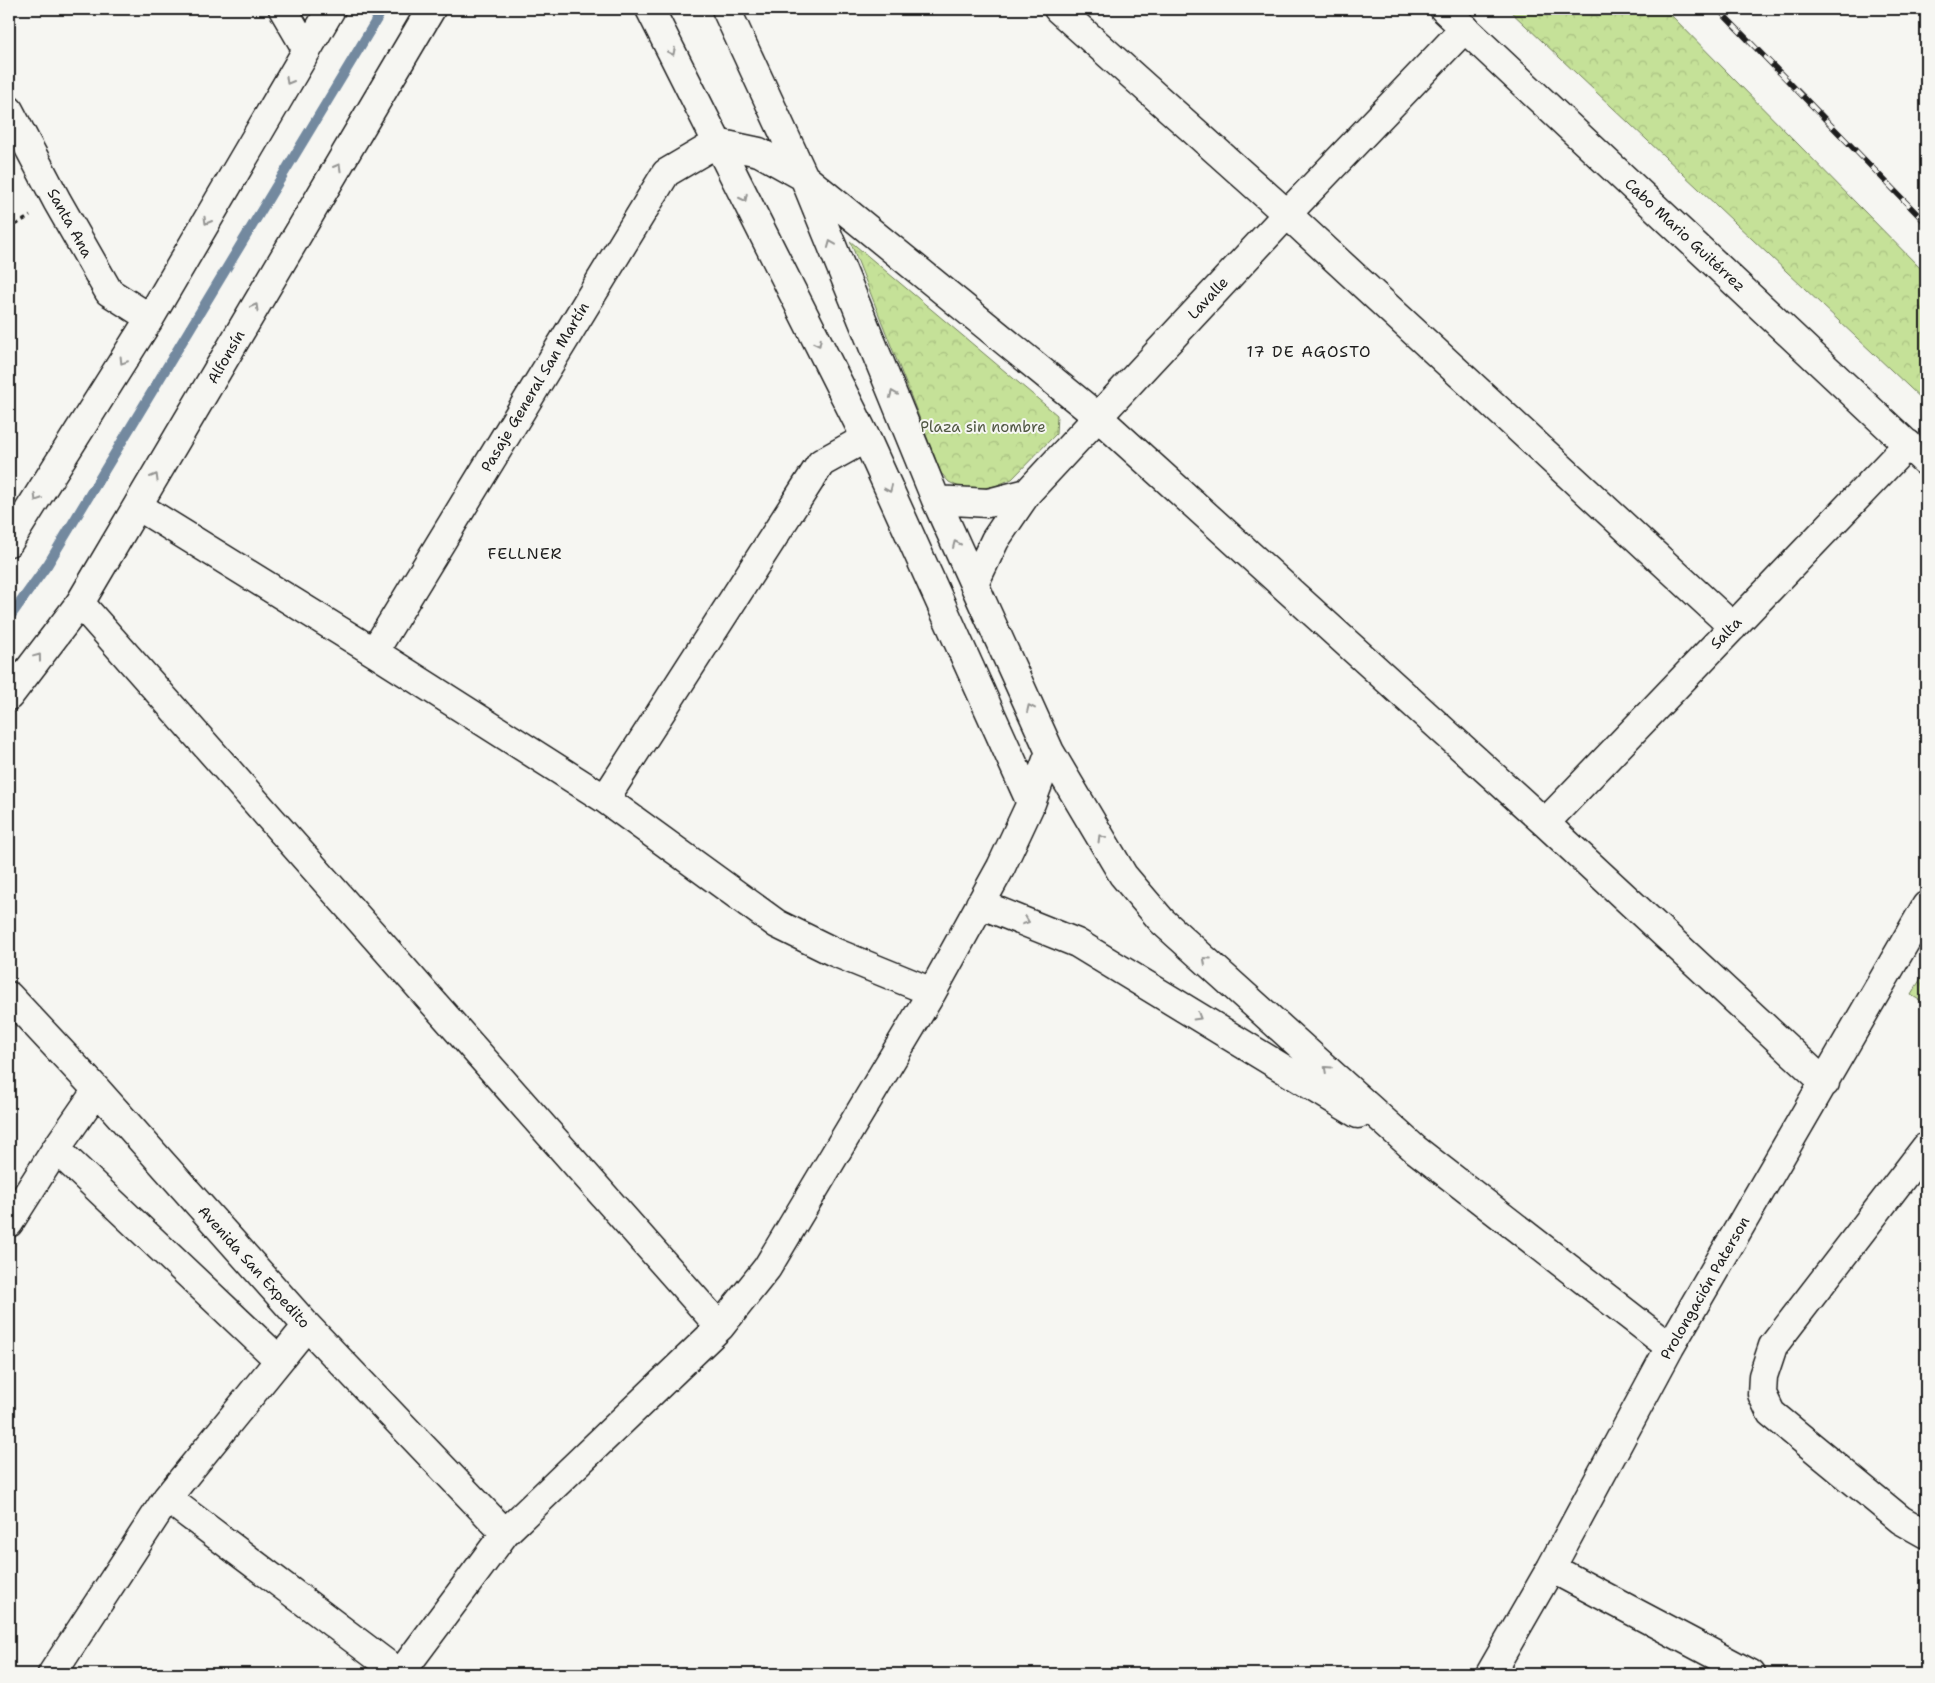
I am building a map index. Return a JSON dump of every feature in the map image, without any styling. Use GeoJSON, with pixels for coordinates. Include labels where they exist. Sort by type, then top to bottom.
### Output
{"type":"FeatureCollection","features":[{"type":"Feature","properties":{"kind":"street"},"geometry":{"type":"LineString","coordinates":[[283,9],[306,50]]}},
{"type":"Feature","properties":{"kind":"street"},"geometry":{"type":"LineString","coordinates":[[9,542],[150,318],[331,9]]}},
{"type":"Feature","properties":{"kind":"street","name":"Alfonsín"},"geometry":{"type":"LineString","coordinates":[[9,696],[80,603],[431,9]]}},
{"type":"Feature","properties":{"kind":"street"},"geometry":{"type":"LineString","coordinates":[[650,9],[866,438],[1031,803]]}},
{"type":"Feature","properties":{"kind":"street"},"geometry":{"type":"LineString","coordinates":[[726,9],[804,177],[936,500],[1050,752],[1123,875],[1162,921],[1415,1149],[1670,1347]]}},
{"type":"Feature","properties":{"kind":"street"},"geometry":{"type":"LineString","coordinates":[[1058,9],[1287,214],[1733,627]]}},
{"type":"Feature","properties":{"kind":"street","name":"Cabo Mario Guitérrez"},"geometry":{"type":"LineString","coordinates":[[1444,9],[1917,453]]}},
{"type":"Feature","properties":{"kind":"street","name":"Lavalle"},"geometry":{"type":"LineString","coordinates":[[974,584],[995,540],[1027,494],[1287,214],[1465,28]]}},
{"type":"Feature","properties":{"kind":"street","name":"Santa Ana"},"geometry":{"type":"LineString","coordinates":[[9,110],[57,201],[109,292],[150,318]]}},
{"type":"Feature","properties":{"kind":"street"},"geometry":{"type":"LineString","coordinates":[[717,143],[759,152],[804,177],[1098,417],[1545,823],[1824,1083]]}},
{"type":"Feature","properties":{"kind":"street","name":"Pasaje General San Martín"},"geometry":{"type":"LineString","coordinates":[[374,652],[666,173],[717,143]]}},
{"type":"Feature","properties":{"kind":"street"},"geometry":{"type":"LineString","coordinates":[[605,799],[821,463],[866,438]]}},
{"type":"Feature","properties":{"kind":"street","name":"Salta"},"geometry":{"type":"LineString","coordinates":[[1545,823],[1733,627],[1917,453]]}},
{"type":"Feature","properties":{"kind":"street"},"geometry":{"type":"LineString","coordinates":[[936,500],[988,504],[1027,494]]}},
{"type":"Feature","properties":{"kind":"street"},"geometry":{"type":"LineString","coordinates":[[138,506],[374,652],[605,799],[777,924],[834,952],[932,992]]}},
{"type":"Feature","properties":{"kind":"street"},"geometry":{"type":"LineString","coordinates":[[80,603],[720,1327]]}},
{"type":"Feature","properties":{"kind":"street"},"geometry":{"type":"LineString","coordinates":[[167,1498],[400,1674],[505,1533],[720,1327],[767,1268],[932,992],[1001,867],[1031,803],[1050,752]]}},
{"type":"Feature","properties":{"kind":"street"},"geometry":{"type":"LineString","coordinates":[[980,904],[1077,942],[1415,1149]]}},
{"type":"Feature","properties":{"kind":"street","name":"Prolongación Paterson"},"geometry":{"type":"LineString","coordinates":[[1490,1674],[1551,1568],[1670,1347],[1926,906]]}},
{"type":"Feature","properties":{"kind":"street","name":"Avenida San Expedito"},"geometry":{"type":"LineString","coordinates":[[9,996],[97,1090],[307,1326],[505,1533]]}},
{"type":"Feature","properties":{"kind":"street"},"geometry":{"type":"LineString","coordinates":[[9,1223],[56,1149],[97,1090]]}},
{"type":"Feature","properties":{"kind":"street"},"geometry":{"type":"LineString","coordinates":[[1926,1147],[1773,1346],[1763,1376],[1762,1394],[1771,1413],[1901,1520],[1926,1534]]}},
{"type":"Feature","properties":{"kind":"street"},"geometry":{"type":"LineString","coordinates":[[56,1149],[279,1360]]}},
{"type":"Feature","properties":{"kind":"street"},"geometry":{"type":"LineString","coordinates":[[52,1674],[167,1498],[307,1326]]}},
{"type":"Feature","properties":{"kind":"street"},"geometry":{"type":"LineString","coordinates":[[1551,1568],[1751,1674]]}},
{"type":"Feature","properties":{"kind":"green space"},"geometry":{"type":"Polygon","coordinates":[[[1508,9],[1665,9],[1926,274],[1926,403],[1508,9]]]}},
{"type":"Feature","properties":{"kind":"green space","name":"Plaza sin nombre"},"geometry":{"type":"Polygon","coordinates":[[[850,241],[1057,415],[1056,434],[1012,479],[995,486],[972,490],[961,488],[949,482],[941,473],[850,241]]]}},
{"type":"Feature","properties":{"kind":"green space"},"geometry":{"type":"Polygon","coordinates":[[[1926,970],[1926,1004],[1911,995],[1926,970]]]}},
{"type":"Feature","properties":{"kind":"waterway"},"geometry":{"type":"LineString","coordinates":[[9,618],[48,564],[383,9]]}},
{"type":"Feature","properties":{"kind":"railway"},"geometry":{"type":"LineString","coordinates":[[1718,9],[1926,223]]}},
{"type":"Feature","properties":{"kind":"district","name":"17 DE AGOSTO"},"geometry":{"type":"Point","coordinates":[1309,351]}},
{"type":"Feature","properties":{"kind":"district","name":"FELLNER"},"geometry":{"type":"Point","coordinates":[525,553]}}]}
